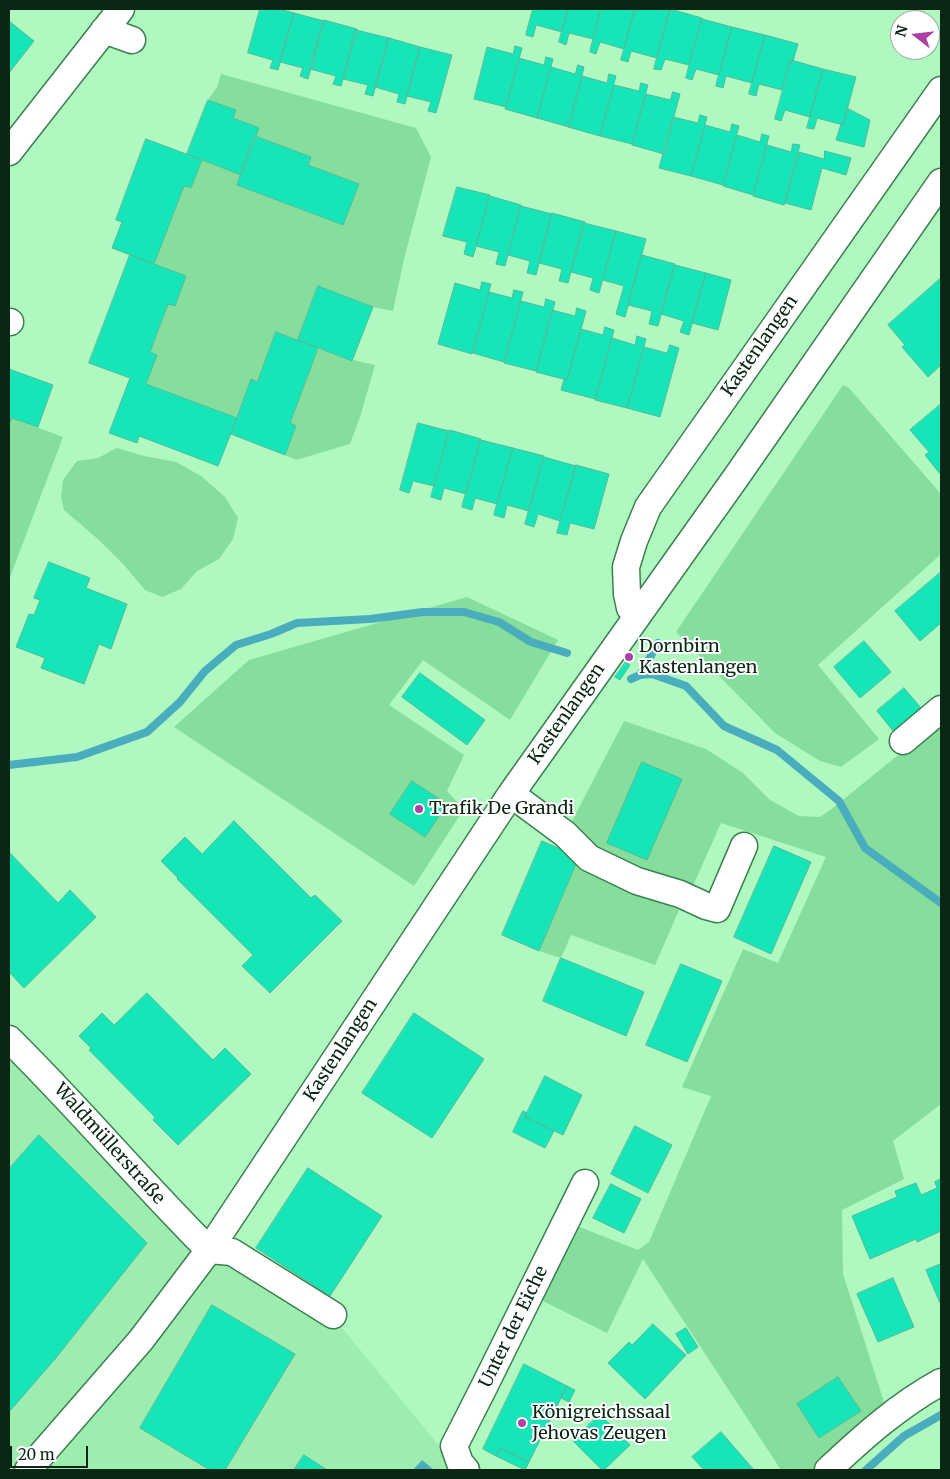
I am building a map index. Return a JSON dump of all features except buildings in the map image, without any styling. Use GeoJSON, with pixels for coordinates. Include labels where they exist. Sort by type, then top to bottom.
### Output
{"type":"FeatureCollection","features":[{"type":"Feature","properties":{"kind":"street"},"geometry":{"type":"LineString","coordinates":[[9,152],[121,9]]}},
{"type":"Feature","properties":{"kind":"street"},"geometry":{"type":"LineString","coordinates":[[104,30],[132,40]]}},
{"type":"Feature","properties":{"kind":"street","name":"Kastenlangen"},"geometry":{"type":"LineString","coordinates":[[637,617],[630,608],[627,594],[626,567],[648,507],[941,90]]}},
{"type":"Feature","properties":{"kind":"street","name":"Kastenlangen"},"geometry":{"type":"LineString","coordinates":[[28,1470],[141,1340],[209,1250],[511,794],[737,476],[941,182]]}},
{"type":"Feature","properties":{"kind":"street"},"geometry":{"type":"LineString","coordinates":[[903,741],[941,708]]}},
{"type":"Feature","properties":{"kind":"street"},"geometry":{"type":"LineString","coordinates":[[511,794],[565,834],[589,858],[637,881],[680,894],[717,909],[744,846]]}},
{"type":"Feature","properties":{"kind":"street","name":"Waldmüllerstraße"},"geometry":{"type":"LineString","coordinates":[[9,1038],[43,1072],[164,1205],[209,1250]]}},
{"type":"Feature","properties":{"kind":"street","name":"Unter der Eiche"},"geometry":{"type":"LineString","coordinates":[[466,1470],[460,1463],[454,1446],[585,1183]]}},
{"type":"Feature","properties":{"kind":"street"},"geometry":{"type":"LineString","coordinates":[[209,1250],[232,1252],[333,1315]]}},
{"type":"Feature","properties":{"kind":"street"},"geometry":{"type":"LineString","coordinates":[[828,1470],[866,1434],[926,1390],[941,1382]]}},
{"type":"Feature","properties":{"kind":"shaded area"},"geometry":{"type":"Polygon","coordinates":[[[221,74],[416,128],[431,157],[404,259],[393,311],[373,307],[318,286],[298,340],[276,332],[257,382],[251,380],[237,418],[146,384],[157,355],[150,352],[168,304],[154,264],[184,186],[191,188],[202,160],[241,175],[237,185],[342,225],[359,184],[308,165],[310,157],[255,136],[258,128],[233,118],[236,110],[208,100],[217,87],[221,74]]]}},
{"type":"Feature","properties":{"kind":"shaded area"},"geometry":{"type":"Polygon","coordinates":[[[318,348],[352,361],[375,365],[350,444],[296,460],[285,455],[296,426],[290,423],[318,348]]]}},
{"type":"Feature","properties":{"kind":"shaded area"},"geometry":{"type":"Polygon","coordinates":[[[843,385],[849,388],[941,494],[941,554],[818,665],[879,739],[841,767],[820,761],[775,733],[676,632],[843,385]]]}},
{"type":"Feature","properties":{"kind":"shaded area"},"geometry":{"type":"Polygon","coordinates":[[[12,418],[63,437],[9,580],[9,423],[12,418]]]}},
{"type":"Feature","properties":{"kind":"shaded area"},"geometry":{"type":"Polygon","coordinates":[[[117,448],[144,456],[176,462],[201,476],[225,497],[238,518],[233,539],[219,559],[197,571],[181,589],[162,597],[145,590],[100,541],[64,510],[61,497],[63,480],[77,461],[98,458],[117,448]]]}},
{"type":"Feature","properties":{"kind":"shaded area"},"geometry":{"type":"Polygon","coordinates":[[[467,597],[558,640],[510,720],[423,660],[389,705],[464,755],[447,791],[464,809],[414,886],[174,727],[249,660],[467,597]]]}},
{"type":"Feature","properties":{"kind":"shaded area"},"geometry":{"type":"Polygon","coordinates":[[[941,720],[941,1104],[893,1141],[904,1179],[842,1210],[843,1274],[885,1405],[813,1470],[781,1470],[643,1259],[607,1333],[537,1298],[577,1226],[638,1250],[649,1242],[711,1096],[682,1087],[743,949],[778,963],[826,857],[721,823],[692,888],[662,879],[591,845],[571,823],[624,721],[706,749],[743,773],[770,800],[799,816],[820,817],[941,720]]]}},
{"type":"Feature","properties":{"kind":"shaded area"},"geometry":{"type":"Polygon","coordinates":[[[576,865],[679,910],[655,965],[571,935],[561,958],[539,951],[576,865]]]}},
{"type":"Feature","properties":{"kind":"shaded area"},"geometry":{"type":"Polygon","coordinates":[[[9,1048],[221,1252],[337,1322],[459,1470],[9,1470],[9,1048]]]}},
{"type":"Feature","properties":{"kind":"water"},"geometry":{"type":"Polygon","coordinates":[[[422,1460],[434,1470],[413,1470],[422,1460]]]}},
{"type":"Feature","properties":{"kind":"waterway"},"geometry":{"type":"LineString","coordinates":[[9,765],[77,757],[147,732],[180,702],[205,671],[236,645],[271,634],[297,623],[370,619],[423,612],[464,612],[499,622],[531,642],[567,653]]}},
{"type":"Feature","properties":{"kind":"waterway"},"geometry":{"type":"LineString","coordinates":[[640,675],[658,643]]}},
{"type":"Feature","properties":{"kind":"waterway"},"geometry":{"type":"LineString","coordinates":[[631,679],[640,675],[652,674],[686,686],[724,726],[777,750],[839,801],[865,848],[941,903]]}},
{"type":"Feature","properties":{"kind":"waterway"},"geometry":{"type":"LineString","coordinates":[[866,1470],[904,1436],[941,1415]]}},
{"type":"Feature","properties":{"kind":"place","name":"Dornbirn Kastenlangen"},"geometry":{"type":"Point","coordinates":[629,657]}},
{"type":"Feature","properties":{"kind":"place","name":"Trafik De Grandi"},"geometry":{"type":"Point","coordinates":[419,809]}},
{"type":"Feature","properties":{"kind":"place","name":"Königreichssaal Jehovas Zeugen"},"geometry":{"type":"Point","coordinates":[522,1423]}}]}
